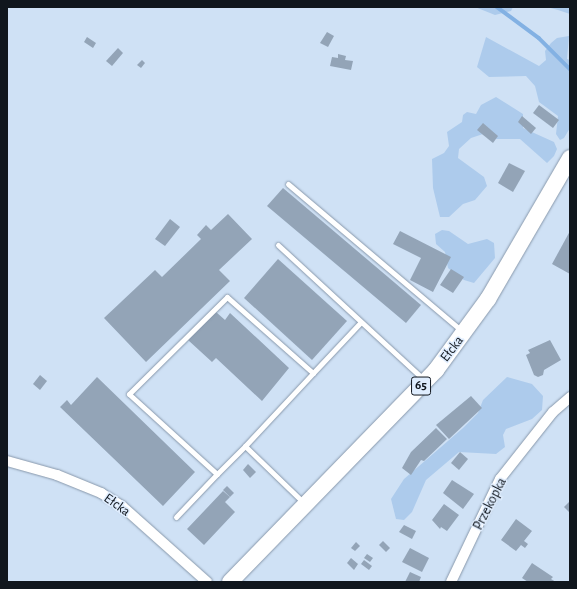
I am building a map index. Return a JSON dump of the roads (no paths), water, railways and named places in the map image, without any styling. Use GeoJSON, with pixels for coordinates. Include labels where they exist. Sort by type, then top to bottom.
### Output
{"type":"FeatureCollection","features":[{"type":"Feature","properties":{"kind":"main road","name":"Ełcka"},"geometry":{"type":"LineString","coordinates":[[230,582],[307,505],[426,381],[465,332],[511,261],[570,158]]}},
{"type":"Feature","properties":{"kind":"street","name":"Przekopka"},"geometry":{"type":"LineString","coordinates":[[451,582],[500,479],[552,412],[570,397]]}},
{"type":"Feature","properties":{"kind":"street","name":"Ełcka"},"geometry":{"type":"LineString","coordinates":[[7,461],[57,475],[101,493],[122,506],[207,582]]}},
{"type":"Feature","properties":{"kind":"lane"},"geometry":{"type":"LineString","coordinates":[[288,184],[465,332]]}},
{"type":"Feature","properties":{"kind":"lane"},"geometry":{"type":"LineString","coordinates":[[278,245],[360,323],[426,381]]}},
{"type":"Feature","properties":{"kind":"lane"},"geometry":{"type":"LineString","coordinates":[[217,474],[129,394],[227,297],[313,373]]}},
{"type":"Feature","properties":{"kind":"lane"},"geometry":{"type":"LineString","coordinates":[[176,517],[245,446],[360,323]]}},
{"type":"Feature","properties":{"kind":"lane"},"geometry":{"type":"LineString","coordinates":[[245,446],[307,505]]}},
{"type":"Feature","properties":{"kind":"waterway"},"geometry":{"type":"LineString","coordinates":[[497,7],[539,38],[570,69]]}}]}
